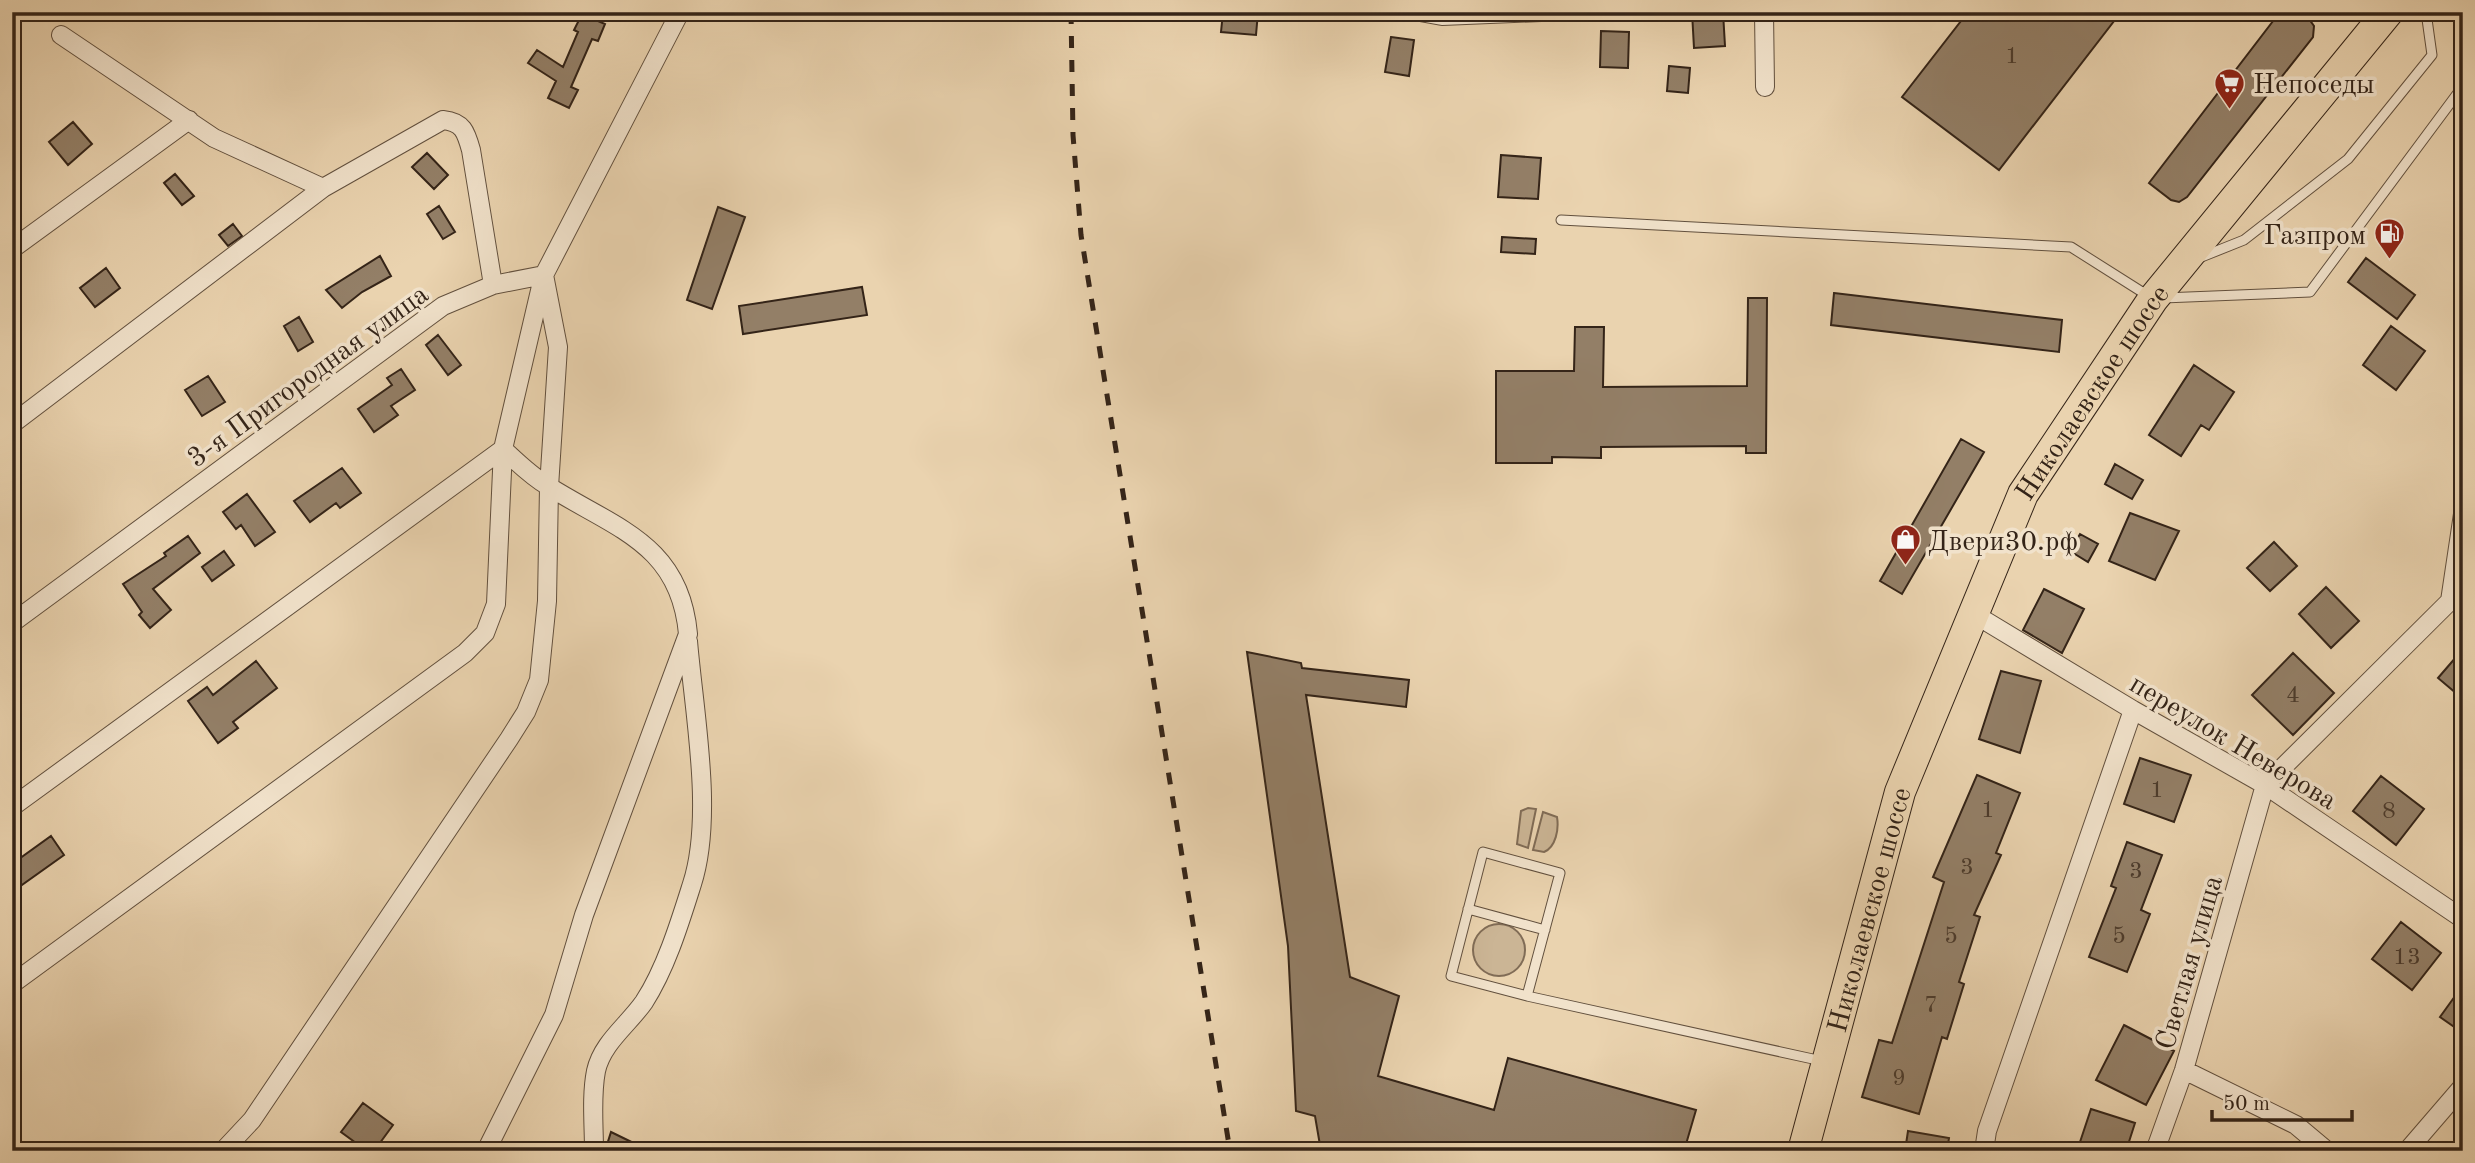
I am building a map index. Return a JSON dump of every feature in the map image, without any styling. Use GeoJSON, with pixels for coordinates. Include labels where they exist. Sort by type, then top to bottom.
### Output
{"type":"FeatureCollection","features":[{"type":"Feature","properties":{"kind":"main road","name":"Николаевское шоссе"},"geometry":{"type":"LineString","coordinates":[[1803,1151],[1900,792],[2023,494],[2153,299],[2388,12]]}},
{"type":"Feature","properties":{"kind":"street"},"geometry":{"type":"LineString","coordinates":[[12,984],[477,642],[492,618],[496,604],[503,449],[544,275],[680,12]]}},
{"type":"Feature","properties":{"kind":"street"},"geometry":{"type":"LineString","coordinates":[[1420,12],[1442,16],[1541,12]]}},
{"type":"Feature","properties":{"kind":"street"},"geometry":{"type":"LineString","coordinates":[[1764,12],[1765,87]]}},
{"type":"Feature","properties":{"kind":"street"},"geometry":{"type":"LineString","coordinates":[[61,35],[214,138],[323,188]]}},
{"type":"Feature","properties":{"kind":"street"},"geometry":{"type":"LineString","coordinates":[[12,249],[189,120]]}},
{"type":"Feature","properties":{"kind":"street"},"geometry":{"type":"LineString","coordinates":[[12,424],[323,188],[443,120],[457,122],[466,132],[493,285]]}},
{"type":"Feature","properties":{"kind":"street"},"geometry":{"type":"LineString","coordinates":[[223,1151],[252,1120],[526,712],[539,680],[558,347],[544,275]]}},
{"type":"Feature","properties":{"kind":"street","name":"3-я Пригородная улица"},"geometry":{"type":"LineString","coordinates":[[12,623],[443,306],[493,285],[544,275]]}},
{"type":"Feature","properties":{"kind":"street"},"geometry":{"type":"LineString","coordinates":[[503,449],[527,472],[549,487],[634,534],[651,551],[675,583],[686,616],[702,813],[700,846],[693,882],[664,961],[644,1001],[604,1051],[596,1071],[594,1151]]}},
{"type":"Feature","properties":{"kind":"street"},"geometry":{"type":"LineString","coordinates":[[12,807],[503,449]]}},
{"type":"Feature","properties":{"kind":"street"},"geometry":{"type":"LineString","coordinates":[[2265,785],[2456,605],[2463,514]]}},
{"type":"Feature","properties":{"kind":"street","name":"переулок Неверова"},"geometry":{"type":"LineString","coordinates":[[1974,614],[2133,710],[2265,785],[2463,919]]}},
{"type":"Feature","properties":{"kind":"street"},"geometry":{"type":"LineString","coordinates":[[486,1151],[554,1016],[597,878],[688,634]]}},
{"type":"Feature","properties":{"kind":"street"},"geometry":{"type":"LineString","coordinates":[[1984,1151],[1987,1132],[2133,710]]}},
{"type":"Feature","properties":{"kind":"street","name":"Светлая улица"},"geometry":{"type":"LineString","coordinates":[[2155,1151],[2184,1070],[2265,785]]}},
{"type":"Feature","properties":{"kind":"street"},"geometry":{"type":"LineString","coordinates":[[2184,1070],[2296,1125],[2327,1151]]}},
{"type":"Feature","properties":{"kind":"street"},"geometry":{"type":"LineString","coordinates":[[2407,1151],[2463,1086]]}},
{"type":"Feature","properties":{"kind":"lane"},"geometry":{"type":"LineString","coordinates":[[2184,264],[2244,240],[2348,159],[2432,55],[2426,12]]}},
{"type":"Feature","properties":{"kind":"lane"},"geometry":{"type":"LineString","coordinates":[[1561,220],[2071,247],[2153,299],[2243,292],[2310,292],[2463,86]]}},
{"type":"Feature","properties":{"kind":"lane"},"geometry":{"type":"LineString","coordinates":[[1527,996],[1560,873],[1483,852],[1451,976],[1527,996],[1828,1062]]}},
{"type":"Feature","properties":{"kind":"lane"},"geometry":{"type":"LineString","coordinates":[[1468,909],[1545,930]]}},
{"type":"Feature","properties":{"kind":"shaded area"},"geometry":{"type":"Polygon","coordinates":[[[1536,809],[1528,848],[1517,844],[1521,811],[1536,809]]]}},
{"type":"Feature","properties":{"kind":"shaded area"},"geometry":{"type":"Polygon","coordinates":[[[1543,812],[1557,817],[1558,822],[1554,842],[1544,852],[1533,850],[1543,812]]]}},
{"type":"Feature","properties":{"kind":"shaded area"},"geometry":{"type":"Polygon","coordinates":[[[1499,924],[1509,926],[1517,932],[1523,940],[1523,960],[1517,968],[1509,974],[1499,976],[1489,974],[1481,968],[1475,960],[1473,950],[1475,940],[1481,932],[1489,926],[1499,924]]]}},
{"type":"Feature","properties":{"kind":"building"},"geometry":{"type":"Polygon","coordinates":[[[1223,12],[1258,12],[1256,35],[1221,32],[1223,12]]]}},
{"type":"Feature","properties":{"kind":"building"},"geometry":{"type":"Polygon","coordinates":[[[1692,12],[1723,12],[1725,46],[1694,48],[1692,12]]]}},
{"type":"Feature","properties":{"kind":"building"},"geometry":{"type":"Polygon","coordinates":[[[1968,12],[2121,12],[1999,170],[1902,97],[1968,12]]]}},
{"type":"Feature","properties":{"kind":"building","name":"Непоседы"},"geometry":{"type":"Polygon","coordinates":[[[2280,12],[2300,12],[2314,26],[2313,37],[2187,197],[2179,202],[2171,200],[2149,183],[2280,12]]]}},
{"type":"Feature","properties":{"kind":"building"},"geometry":{"type":"Polygon","coordinates":[[[582,14],[605,24],[598,41],[592,39],[571,87],[578,90],[569,108],[548,98],[556,81],[528,63],[537,50],[563,67],[578,32],[574,30],[582,14]]]}},
{"type":"Feature","properties":{"kind":"building"},"geometry":{"type":"Polygon","coordinates":[[[1601,31],[1629,32],[1628,68],[1600,67],[1601,31]]]}},
{"type":"Feature","properties":{"kind":"building"},"geometry":{"type":"Polygon","coordinates":[[[1391,37],[1414,40],[1409,76],[1385,72],[1391,37]]]}},
{"type":"Feature","properties":{"kind":"building"},"geometry":{"type":"Polygon","coordinates":[[[1669,66],[1690,68],[1688,93],[1667,91],[1669,66]]]}},
{"type":"Feature","properties":{"kind":"building"},"geometry":{"type":"Polygon","coordinates":[[[73,122],[92,144],[68,165],[49,142],[73,122]]]}},
{"type":"Feature","properties":{"kind":"building"},"geometry":{"type":"Polygon","coordinates":[[[427,153],[448,175],[434,189],[412,167],[427,153]]]}},
{"type":"Feature","properties":{"kind":"building"},"geometry":{"type":"Polygon","coordinates":[[[1501,155],[1541,158],[1538,199],[1498,197],[1501,155]]]}},
{"type":"Feature","properties":{"kind":"building"},"geometry":{"type":"Polygon","coordinates":[[[175,174],[194,196],[182,205],[164,183],[175,174]]]}},
{"type":"Feature","properties":{"kind":"building"},"geometry":{"type":"Polygon","coordinates":[[[439,206],[455,232],[443,239],[427,214],[439,206]]]}},
{"type":"Feature","properties":{"kind":"building"},"geometry":{"type":"Polygon","coordinates":[[[718,207],[745,217],[712,309],[687,300],[718,207]]]}},
{"type":"Feature","properties":{"kind":"building"},"geometry":{"type":"Polygon","coordinates":[[[233,224],[242,236],[228,246],[219,235],[233,224]]]}},
{"type":"Feature","properties":{"kind":"building"},"geometry":{"type":"Polygon","coordinates":[[[1502,237],[1536,239],[1535,254],[1501,252],[1502,237]]]}},
{"type":"Feature","properties":{"kind":"building"},"geometry":{"type":"Polygon","coordinates":[[[380,256],[391,276],[362,292],[342,308],[326,290],[380,256]]]}},
{"type":"Feature","properties":{"kind":"building"},"geometry":{"type":"Polygon","coordinates":[[[2366,258],[2415,295],[2397,319],[2348,282],[2366,258]]]}},
{"type":"Feature","properties":{"kind":"building"},"geometry":{"type":"Polygon","coordinates":[[[106,268],[120,288],[95,307],[80,288],[106,268]]]}},
{"type":"Feature","properties":{"kind":"building"},"geometry":{"type":"Polygon","coordinates":[[[862,287],[867,315],[743,334],[739,306],[862,287]]]}},
{"type":"Feature","properties":{"kind":"building"},"geometry":{"type":"Polygon","coordinates":[[[1834,293],[2062,320],[2059,352],[1831,325],[1834,293]]]}},
{"type":"Feature","properties":{"kind":"building"},"geometry":{"type":"Polygon","coordinates":[[[1748,298],[1767,298],[1766,453],[1746,453],[1746,446],[1601,447],[1601,458],[1552,457],[1552,463],[1496,463],[1496,371],[1574,371],[1575,327],[1604,327],[1603,387],[1747,386],[1748,298]]]}},
{"type":"Feature","properties":{"kind":"building"},"geometry":{"type":"Polygon","coordinates":[[[299,317],[313,342],[298,351],[284,326],[299,317]]]}},
{"type":"Feature","properties":{"kind":"building"},"geometry":{"type":"Polygon","coordinates":[[[2391,326],[2425,351],[2396,390],[2363,365],[2391,326]]]}},
{"type":"Feature","properties":{"kind":"building"},"geometry":{"type":"Polygon","coordinates":[[[438,335],[461,365],[448,375],[426,345],[438,335]]]}},
{"type":"Feature","properties":{"kind":"building"},"geometry":{"type":"Polygon","coordinates":[[[2194,365],[2234,392],[2209,430],[2201,425],[2181,456],[2149,435],[2194,365]]]}},
{"type":"Feature","properties":{"kind":"building"},"geometry":{"type":"Polygon","coordinates":[[[401,369],[415,390],[391,406],[398,415],[374,432],[358,409],[392,385],[387,378],[401,369]]]}},
{"type":"Feature","properties":{"kind":"building"},"geometry":{"type":"Polygon","coordinates":[[[208,376],[225,402],[202,416],[185,390],[208,376]]]}},
{"type":"Feature","properties":{"kind":"building"},"geometry":{"type":"Polygon","coordinates":[[[1961,439],[1984,452],[1902,594],[1880,581],[1961,439]]]}},
{"type":"Feature","properties":{"kind":"building"},"geometry":{"type":"Polygon","coordinates":[[[2115,464],[2143,480],[2132,499],[2105,484],[2115,464]]]}},
{"type":"Feature","properties":{"kind":"building"},"geometry":{"type":"Polygon","coordinates":[[[342,468],[361,493],[340,508],[336,503],[310,522],[294,501],[342,468]]]}},
{"type":"Feature","properties":{"kind":"building"},"geometry":{"type":"Polygon","coordinates":[[[247,494],[275,532],[255,546],[241,525],[236,529],[223,512],[247,494]]]}},
{"type":"Feature","properties":{"kind":"building"},"geometry":{"type":"Polygon","coordinates":[[[2130,513],[2179,531],[2155,580],[2109,561],[2130,513]]]}},
{"type":"Feature","properties":{"kind":"building"},"geometry":{"type":"Polygon","coordinates":[[[2080,534],[2098,544],[2088,562],[2070,551],[2080,534]]]}},
{"type":"Feature","properties":{"kind":"building"},"geometry":{"type":"Polygon","coordinates":[[[188,536],[200,553],[153,589],[171,610],[150,628],[139,615],[142,612],[123,584],[166,556],[164,553],[188,536]]]}},
{"type":"Feature","properties":{"kind":"building"},"geometry":{"type":"Polygon","coordinates":[[[2274,542],[2297,566],[2270,591],[2247,568],[2274,542]]]}},
{"type":"Feature","properties":{"kind":"building"},"geometry":{"type":"Polygon","coordinates":[[[224,551],[234,565],[212,581],[202,567],[224,551]]]}},
{"type":"Feature","properties":{"kind":"building"},"geometry":{"type":"Polygon","coordinates":[[[2326,587],[2359,621],[2331,648],[2299,614],[2326,587]]]}},
{"type":"Feature","properties":{"kind":"building"},"geometry":{"type":"Polygon","coordinates":[[[2044,589],[2084,609],[2062,653],[2023,630],[2044,589]]]}},
{"type":"Feature","properties":{"kind":"building"},"geometry":{"type":"Polygon","coordinates":[[[2463,649],[2463,699],[2438,678],[2463,649]]]}},
{"type":"Feature","properties":{"kind":"building"},"geometry":{"type":"Polygon","coordinates":[[[1247,652],[1301,663],[1302,668],[1409,680],[1406,707],[1306,695],[1350,977],[1399,996],[1378,1076],[1494,1110],[1508,1058],[1696,1110],[1684,1151],[1321,1151],[1315,1116],[1296,1111],[1288,946],[1247,652]]]}},
{"type":"Feature","properties":{"kind":"building"},"geometry":{"type":"Polygon","coordinates":[[[2293,653],[2334,693],[2293,735],[2252,695],[2293,653]]]}},
{"type":"Feature","properties":{"kind":"building"},"geometry":{"type":"Polygon","coordinates":[[[256,661],[277,688],[233,722],[238,728],[218,743],[188,701],[207,687],[213,695],[256,661]]]}},
{"type":"Feature","properties":{"kind":"building"},"geometry":{"type":"Polygon","coordinates":[[[2001,671],[2041,681],[2020,753],[1979,739],[2001,671]]]}},
{"type":"Feature","properties":{"kind":"building"},"geometry":{"type":"Polygon","coordinates":[[[2140,758],[2191,775],[2174,822],[2124,804],[2140,758]]]}},
{"type":"Feature","properties":{"kind":"building"},"geometry":{"type":"Polygon","coordinates":[[[1977,775],[2020,793],[1996,853],[2001,855],[1974,915],[1980,917],[1959,982],[1964,984],[1947,1039],[1942,1037],[1919,1114],[1862,1097],[1879,1040],[1892,1043],[1944,882],[1933,877],[1977,775]]]}},
{"type":"Feature","properties":{"kind":"building"},"geometry":{"type":"Polygon","coordinates":[[[2381,776],[2424,809],[2396,845],[2353,811],[2381,776]]]}},
{"type":"Feature","properties":{"kind":"building"},"geometry":{"type":"Polygon","coordinates":[[[51,836],[64,855],[12,892],[12,864],[51,836]]]}},
{"type":"Feature","properties":{"kind":"building"},"geometry":{"type":"Polygon","coordinates":[[[2127,842],[2162,855],[2141,910],[2150,914],[2127,972],[2089,957],[2116,888],[2111,886],[2127,842]]]}},
{"type":"Feature","properties":{"kind":"building"},"geometry":{"type":"Polygon","coordinates":[[[2401,922],[2441,953],[2412,990],[2372,959],[2401,922]]]}},
{"type":"Feature","properties":{"kind":"building"},"geometry":{"type":"Polygon","coordinates":[[[2463,985],[2463,1033],[2440,1017],[2463,985]]]}},
{"type":"Feature","properties":{"kind":"building"},"geometry":{"type":"Polygon","coordinates":[[[2124,1025],[2174,1051],[2146,1105],[2096,1080],[2124,1025]]]}},
{"type":"Feature","properties":{"kind":"building"},"geometry":{"type":"Polygon","coordinates":[[[363,1103],[393,1125],[374,1151],[367,1151],[341,1132],[363,1103]]]}},
{"type":"Feature","properties":{"kind":"building"},"geometry":{"type":"Polygon","coordinates":[[[2091,1109],[2135,1123],[2126,1151],[2097,1151],[2079,1145],[2091,1109]]]}},
{"type":"Feature","properties":{"kind":"building"},"geometry":{"type":"Polygon","coordinates":[[[1908,1131],[1949,1138],[1947,1151],[1905,1151],[1908,1131]]]}},
{"type":"Feature","properties":{"kind":"building"},"geometry":{"type":"Polygon","coordinates":[[[611,1132],[650,1151],[605,1151],[611,1132]]]}},
{"type":"Feature","properties":{"kind":"railway"},"geometry":{"type":"LineString","coordinates":[[1071,12],[1073,135],[1081,235],[1230,1151]]}},
{"type":"Feature","properties":{"kind":"place","name":"Непоседы"},"geometry":{"type":"Point","coordinates":[2230,110]}},
{"type":"Feature","properties":{"kind":"place","name":"Газпром"},"geometry":{"type":"Point","coordinates":[2389,261]}},
{"type":"Feature","properties":{"kind":"place","name":"Двери30.рф"},"geometry":{"type":"Point","coordinates":[1905,567]}}]}
